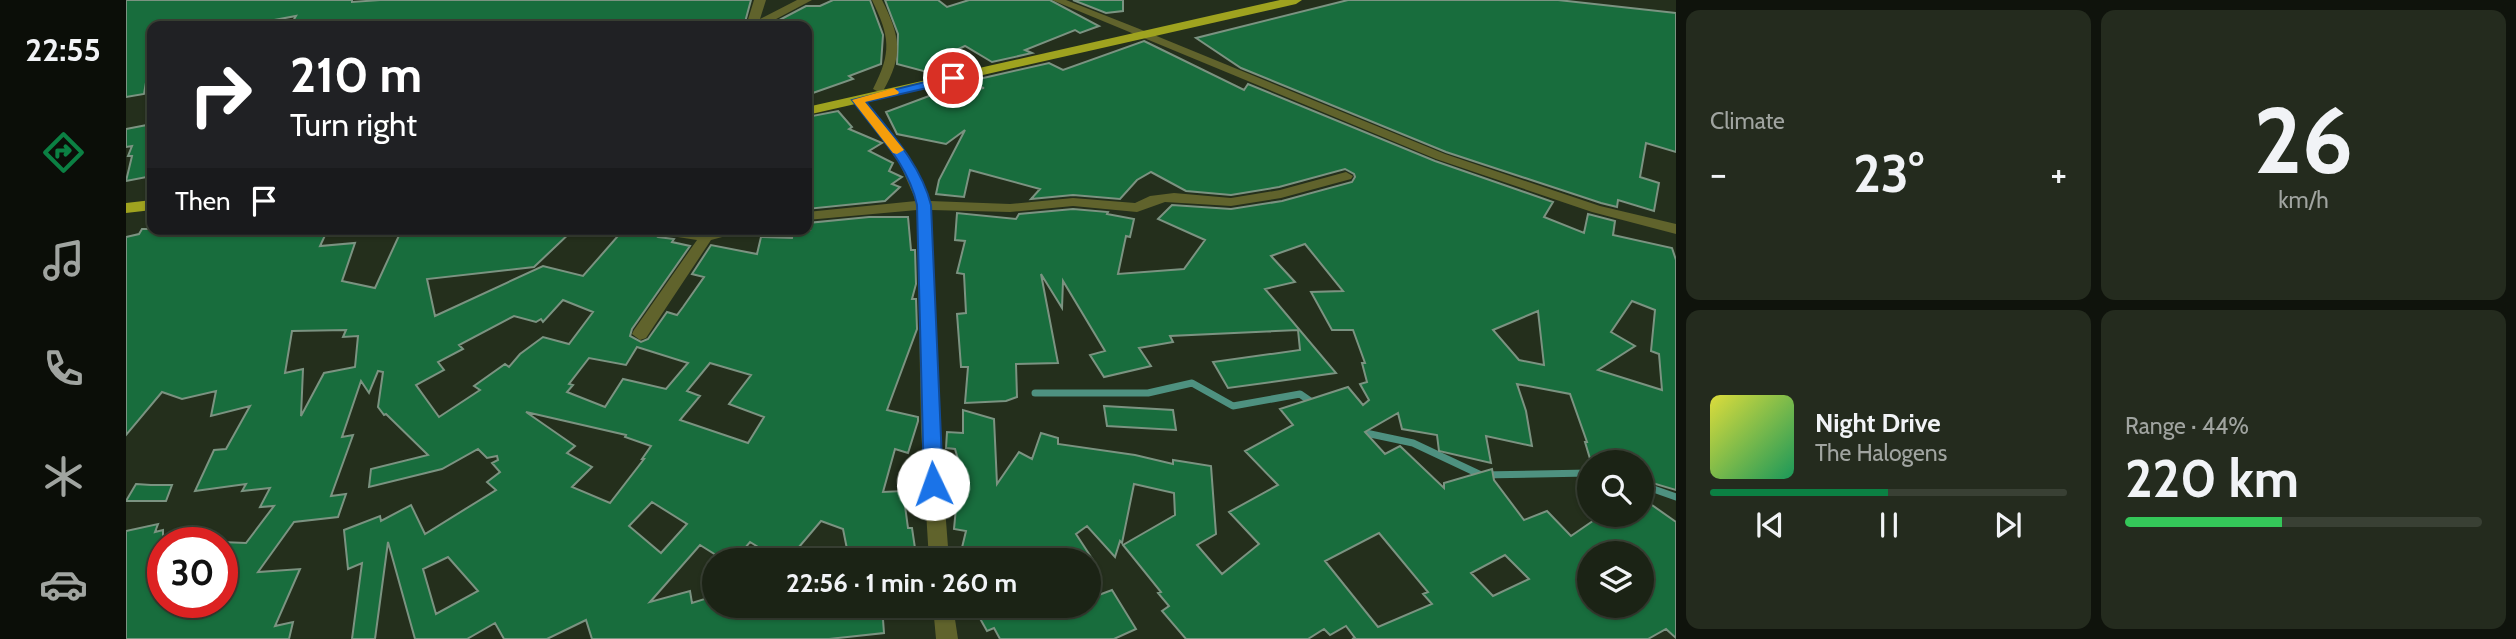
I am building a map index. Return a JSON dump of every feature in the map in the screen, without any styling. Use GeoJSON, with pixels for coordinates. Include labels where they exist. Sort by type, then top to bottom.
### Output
{"type":"FeatureCollection","features":[{"type":"Feature","properties":{"kind":"highway"},"geometry":{"type":"LineString","coordinates":[[812,110],[1273,0]]}},
{"type":"Feature","properties":{"kind":"highway"},"geometry":{"type":"LineString","coordinates":[[812,103],[1296,0]]}},
{"type":"Feature","properties":{"kind":"highway"},"geometry":{"type":"LineString","coordinates":[[126,198],[147,196]]}},
{"type":"Feature","properties":{"kind":"highway"},"geometry":{"type":"LineString","coordinates":[[126,208],[147,206]]}},
{"type":"Feature","properties":{"kind":"street"},"geometry":{"type":"LineString","coordinates":[[754,21],[760,0]]}},
{"type":"Feature","properties":{"kind":"street"},"geometry":{"type":"LineString","coordinates":[[763,21],[806,0]]}},
{"type":"Feature","properties":{"kind":"street"},"geometry":{"type":"LineString","coordinates":[[877,0],[895,39],[892,60],[878,89]]}},
{"type":"Feature","properties":{"kind":"street"},"geometry":{"type":"LineString","coordinates":[[1057,0],[1527,188],[1625,218],[1676,229]]}},
{"type":"Feature","properties":{"kind":"street"},"geometry":{"type":"LineString","coordinates":[[858,100],[901,155],[920,186],[924,205],[930,429],[938,548]]}},
{"type":"Feature","properties":{"kind":"street"},"geometry":{"type":"LineString","coordinates":[[812,216],[924,205],[1010,208],[1073,202],[1137,208],[1148,200],[1168,197],[1218,202],[1260,199],[1346,176]]}},
{"type":"Feature","properties":{"kind":"street"},"geometry":{"type":"LineString","coordinates":[[694,235],[714,235]]}},
{"type":"Feature","properties":{"kind":"street"},"geometry":{"type":"LineString","coordinates":[[640,334],[706,237]]}},
{"type":"Feature","properties":{"kind":"street"},"geometry":{"type":"LineString","coordinates":[[944,618],[947,639]]}},
{"type":"Feature","properties":{"kind":"building"},"geometry":{"type":"Polygon","coordinates":[[[126,0],[751,0],[745,21],[293,21],[296,16],[269,21],[147,21],[147,77],[144,94],[126,97],[126,0]]]}},
{"type":"Feature","properties":{"kind":"building"},"geometry":{"type":"Polygon","coordinates":[[[833,0],[870,0],[883,35],[881,64],[849,76],[853,79],[812,93],[812,21],[778,21],[806,6],[820,6],[833,0]]]}},
{"type":"Feature","properties":{"kind":"building"},"geometry":{"type":"Polygon","coordinates":[[[885,0],[938,0],[947,7],[969,0],[1050,0],[1099,26],[1080,33],[1075,30],[1025,50],[1032,53],[992,62],[965,46],[943,56],[927,72],[897,64],[898,34],[885,0]]]}},
{"type":"Feature","properties":{"kind":"building"},"geometry":{"type":"Polygon","coordinates":[[[1073,0],[1123,0],[1123,11],[1106,13],[1073,0]]]}},
{"type":"Feature","properties":{"kind":"building"},"geometry":{"type":"Polygon","coordinates":[[[1348,0],[1558,0],[1676,13],[1676,152],[1646,143],[1640,177],[1659,183],[1654,211],[1618,200],[1617,207],[1601,203],[1446,152],[1241,68],[1196,38],[1348,0]]]}},
{"type":"Feature","properties":{"kind":"building"},"geometry":{"type":"Polygon","coordinates":[[[1144,41],[1244,90],[1248,84],[1435,161],[1553,202],[1544,217],[1584,233],[1588,214],[1615,221],[1613,235],[1672,248],[1676,260],[1676,490],[1654,484],[1654,450],[1587,450],[1570,394],[1517,384],[1526,411],[1532,446],[1486,436],[1491,463],[1439,451],[1437,435],[1402,429],[1398,413],[1365,432],[1385,454],[1400,446],[1444,488],[1444,483],[1492,469],[1494,480],[1524,520],[1547,511],[1571,536],[1584,527],[1654,527],[1654,506],[1676,522],[1676,638],[1666,629],[1648,639],[1352,639],[1355,638],[1346,626],[1330,635],[1324,629],[1308,639],[1186,639],[1162,611],[1169,606],[1158,593],[1161,592],[1123,545],[1175,515],[1174,493],[1134,484],[1122,543],[1120,541],[1115,557],[1087,526],[1076,534],[1085,548],[962,548],[966,531],[954,529],[960,466],[955,449],[946,448],[947,432],[963,433],[963,410],[994,419],[997,484],[1019,452],[1032,459],[1041,433],[1058,438],[1058,444],[1135,455],[1173,464],[1173,460],[1211,466],[1216,534],[1197,545],[1222,574],[1259,544],[1229,512],[1278,485],[1245,451],[1293,425],[1280,409],[1348,387],[1363,405],[1369,400],[1360,384],[1367,382],[1362,363],[1365,363],[1353,330],[1332,330],[1311,292],[1343,291],[1305,244],[1271,256],[1295,282],[1265,289],[1336,373],[1228,388],[1213,362],[1300,350],[1298,330],[1170,336],[1173,342],[1139,348],[1151,366],[1104,377],[1090,355],[1105,351],[1063,281],[1062,308],[1041,274],[1058,363],[1016,364],[1017,397],[1006,401],[965,403],[968,367],[961,367],[957,314],[966,313],[964,274],[957,273],[965,241],[955,240],[957,213],[1016,219],[1019,214],[1073,209],[1108,212],[1107,214],[1134,219],[1130,237],[1126,236],[1118,274],[1184,269],[1205,240],[1158,219],[1172,205],[1231,209],[1282,201],[1352,182],[1355,177],[1345,169],[1279,187],[1231,195],[1186,191],[1151,172],[1137,180],[1120,199],[1073,195],[1031,199],[1040,189],[970,170],[964,197],[936,194],[939,180],[965,130],[946,144],[897,134],[886,112],[929,96],[984,88],[970,84],[979,79],[1049,63],[1063,70],[1144,41]],[[1632,301],[1611,332],[1635,346],[1598,370],[1662,390],[1659,354],[1651,351],[1655,310],[1632,301]],[[1538,311],[1493,330],[1519,360],[1544,365],[1538,311]],[[1379,533],[1325,561],[1378,627],[1432,604],[1423,594],[1428,592],[1379,533]],[[1505,555],[1471,573],[1493,596],[1529,579],[1505,555]]]}},
{"type":"Feature","properties":{"kind":"building"},"geometry":{"type":"Polygon","coordinates":[[[838,111],[852,127],[849,129],[882,143],[869,151],[893,163],[889,171],[902,177],[892,184],[900,187],[885,201],[812,208],[812,116],[838,111]]]}},
{"type":"Feature","properties":{"kind":"building"},"geometry":{"type":"Polygon","coordinates":[[[147,125],[147,177],[126,181],[132,156],[128,156],[132,146],[126,147],[126,129],[147,125]]]}},
{"type":"Feature","properties":{"kind":"building"},"geometry":{"type":"Polygon","coordinates":[[[869,217],[908,217],[911,250],[915,250],[916,284],[912,299],[916,299],[917,329],[887,410],[918,417],[918,421],[908,453],[895,449],[883,492],[903,491],[908,528],[912,528],[915,548],[847,548],[843,529],[821,521],[798,548],[760,548],[750,542],[745,548],[705,548],[700,545],[650,602],[690,591],[692,603],[702,600],[702,618],[883,618],[884,633],[829,639],[592,639],[586,620],[547,639],[504,639],[495,623],[467,639],[415,639],[388,542],[375,639],[352,639],[362,563],[348,569],[344,530],[380,516],[381,521],[411,505],[425,534],[496,490],[487,482],[500,472],[492,463],[498,460],[497,456],[487,458],[478,449],[442,469],[369,487],[371,469],[428,455],[378,407],[383,372],[378,371],[369,393],[361,381],[342,437],[353,435],[331,496],[346,494],[338,517],[294,522],[258,572],[300,569],[275,626],[293,622],[289,639],[126,639],[126,531],[158,524],[157,527],[147,527],[147,618],[238,618],[238,543],[246,543],[274,506],[260,507],[270,488],[242,491],[246,484],[195,491],[214,450],[226,449],[250,406],[211,416],[216,391],[182,399],[162,392],[126,435],[126,237],[139,234],[142,229],[147,229],[147,235],[325,235],[320,246],[355,243],[342,281],[375,288],[399,235],[568,235],[534,267],[427,279],[435,316],[543,266],[583,276],[619,235],[655,235],[674,239],[672,242],[690,246],[632,329],[630,336],[641,342],[648,339],[667,312],[677,315],[683,307],[704,277],[692,274],[711,245],[757,254],[761,237],[792,238],[792,235],[812,235],[812,223],[869,217]],[[563,300],[543,322],[541,319],[536,322],[514,316],[459,345],[463,349],[438,362],[444,370],[416,385],[439,417],[480,390],[474,386],[505,364],[509,367],[520,354],[543,337],[569,344],[593,312],[563,300]],[[346,330],[292,331],[285,373],[303,369],[301,416],[324,373],[355,367],[358,336],[343,337],[346,330]],[[637,347],[626,365],[589,358],[569,384],[573,385],[567,392],[605,407],[623,379],[666,389],[688,363],[637,347]],[[710,363],[687,391],[700,396],[680,420],[748,443],[764,417],[729,404],[751,375],[710,363]],[[526,412],[575,446],[567,453],[592,467],[572,487],[610,503],[651,446],[625,437],[626,435],[526,412]],[[652,502],[629,526],[661,553],[687,524],[652,502]],[[448,557],[423,569],[436,614],[478,591],[448,557]]]}},
{"type":"Feature","properties":{"kind":"building"},"geometry":{"type":"Polygon","coordinates":[[[1104,406],[1173,410],[1176,430],[1107,426],[1104,406]]]}},
{"type":"Feature","properties":{"kind":"building"},"geometry":{"type":"Polygon","coordinates":[[[136,484],[172,485],[166,501],[126,501],[136,484]]]}},
{"type":"Feature","properties":{"kind":"building"},"geometry":{"type":"Polygon","coordinates":[[[1112,590],[1136,629],[1114,639],[1000,639],[994,628],[987,631],[980,618],[1101,618],[1101,594],[1112,590]]]}},
{"type":"Feature","properties":{"kind":"waterway"},"geometry":{"type":"LineString","coordinates":[[1035,393],[1148,393],[1192,383],[1233,406],[1300,394],[1313,403]]}},
{"type":"Feature","properties":{"kind":"waterway"},"geometry":{"type":"LineString","coordinates":[[1361,432],[1413,443],[1481,475],[1577,473]]}},
{"type":"Feature","properties":{"kind":"waterway"},"geometry":{"type":"LineString","coordinates":[[1654,489],[1676,497]]}},
{"type":"Feature","properties":{"kind":"slow traffic"},"geometry":{"type":"LineString","coordinates":[[894,92],[858,100],[897,150]]}},
{"type":"Feature","properties":{"kind":"route"},"geometry":{"type":"LineString","coordinates":[[933,484],[924,205],[920,186],[901,155],[858,100],[953,78]]}}]}
